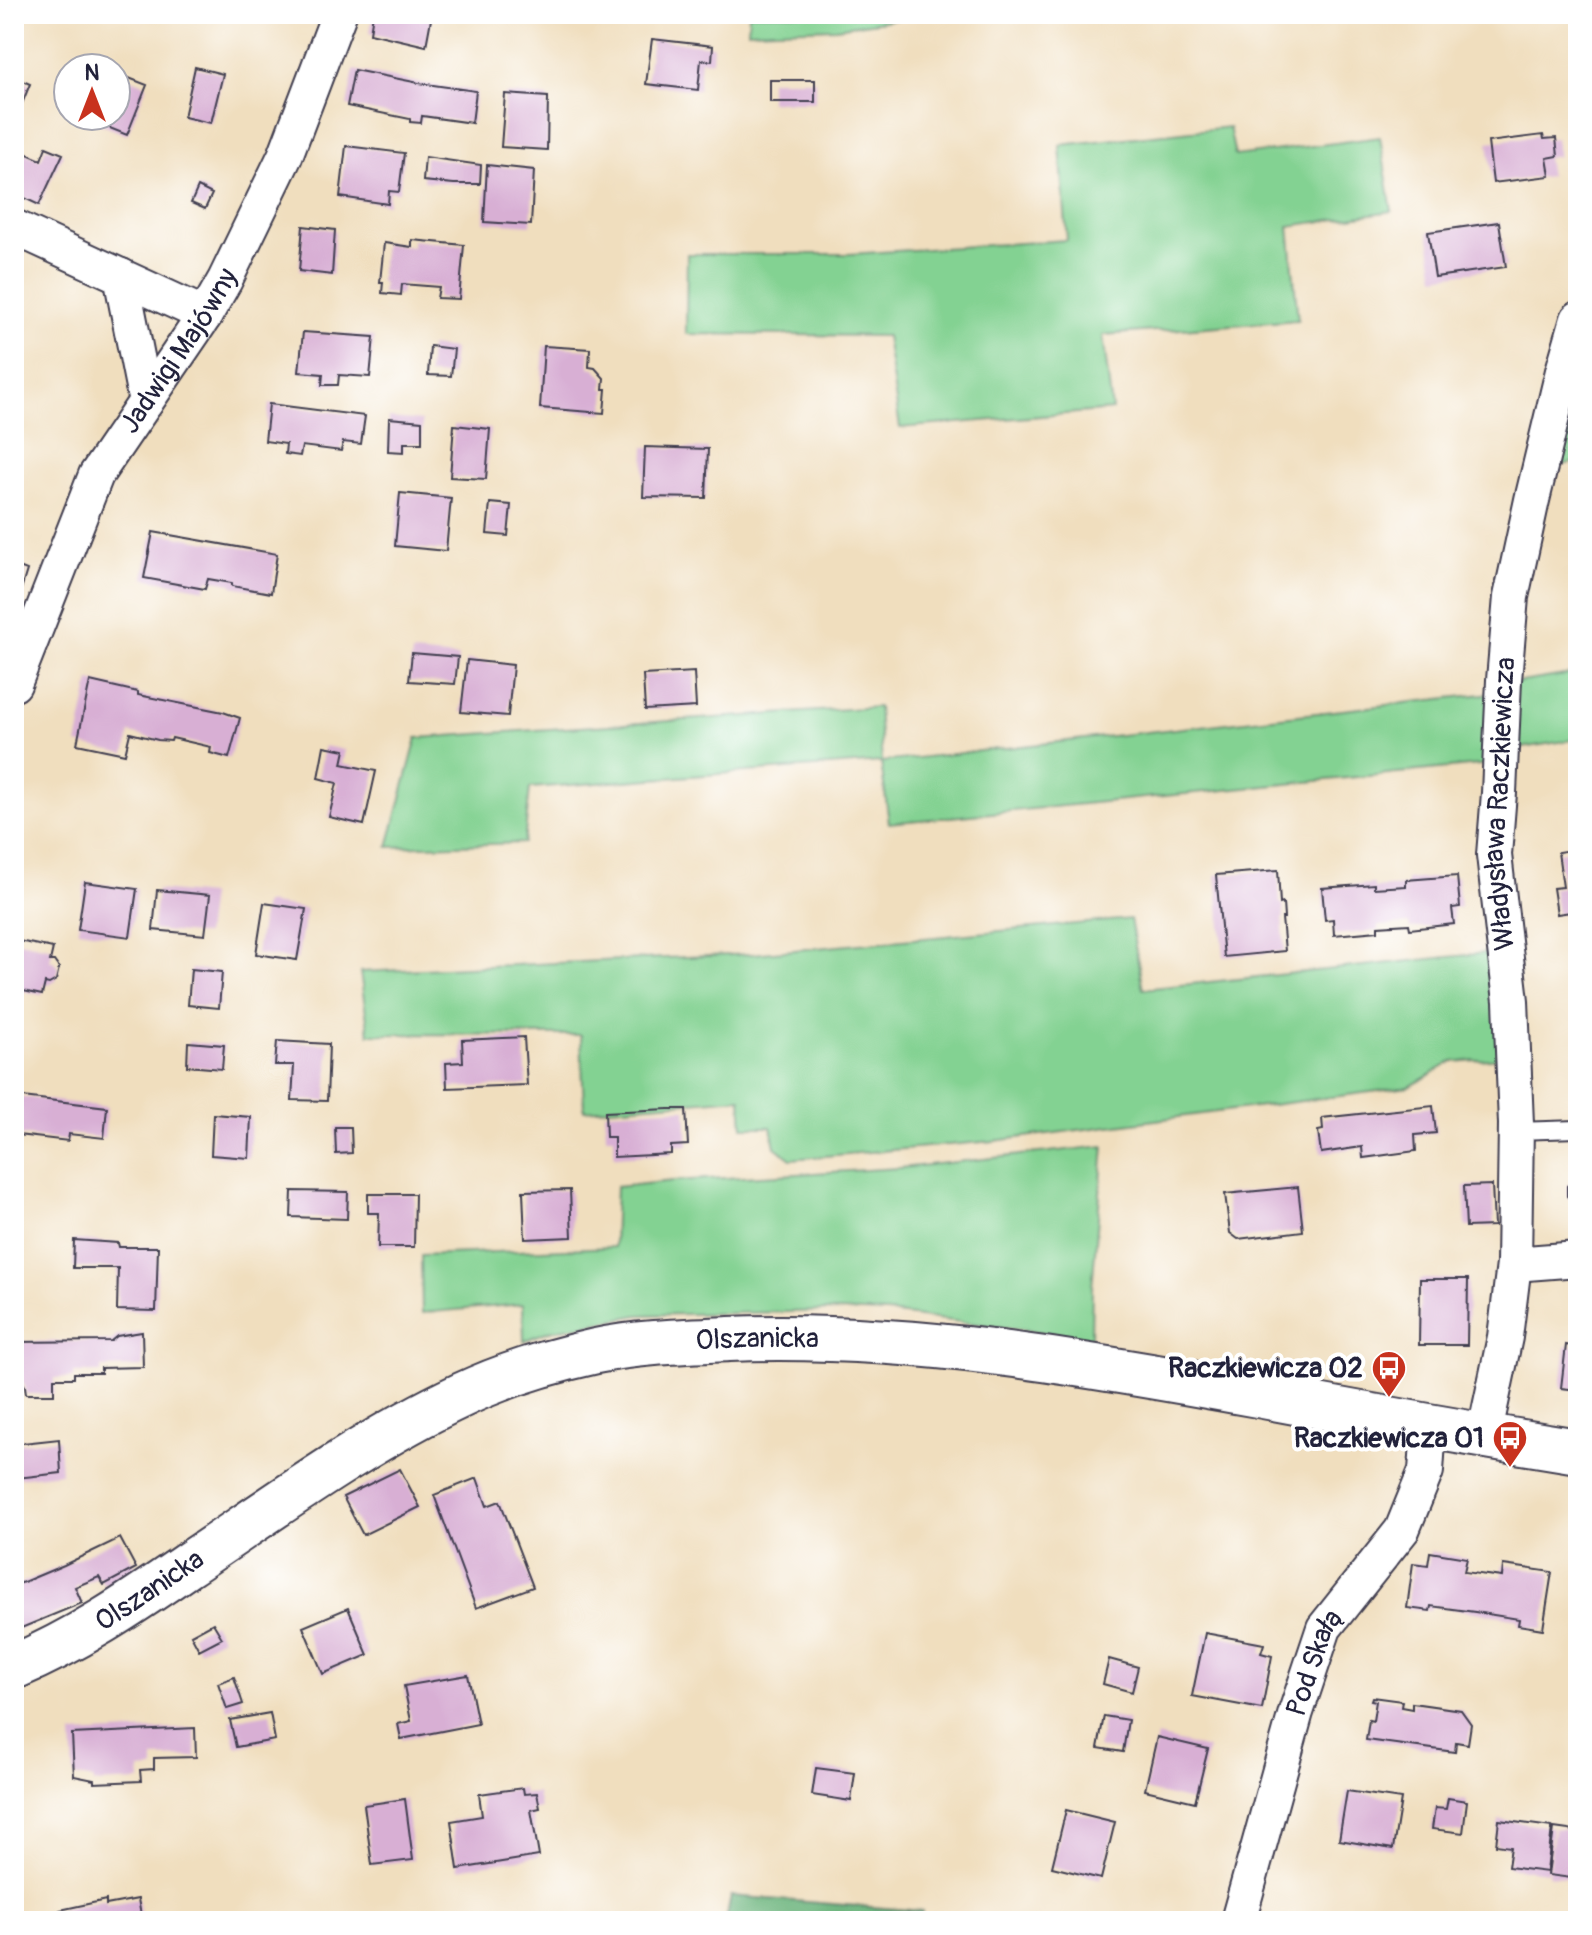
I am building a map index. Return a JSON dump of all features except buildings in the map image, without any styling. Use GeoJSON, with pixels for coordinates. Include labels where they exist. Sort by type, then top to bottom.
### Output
{"type":"FeatureCollection","features":[{"type":"Feature","properties":{"kind":"street","name":"Jadwigi Majówny"},"geometry":{"type":"LineString","coordinates":[[14,684],[96,475],[205,315],[225,280],[285,156],[339,14]]}},
{"type":"Feature","properties":{"kind":"street"},"geometry":{"type":"LineString","coordinates":[[14,227],[205,315]]}},
{"type":"Feature","properties":{"kind":"street"},"geometry":{"type":"LineString","coordinates":[[121,276],[146,402]]}},
{"type":"Feature","properties":{"kind":"street","name":"Władysława Raczkiewicza"},"geometry":{"type":"LineString","coordinates":[[1484,1436],[1505,1337],[1514,1264],[1516,1131],[1511,1001],[1494,855],[1505,666],[1514,584],[1578,319]]}},
{"type":"Feature","properties":{"kind":"street"},"geometry":{"type":"LineString","coordinates":[[1514,1264],[1578,1259]]}},
{"type":"Feature","properties":{"kind":"street","name":"Olszanicka"},"geometry":{"type":"LineString","coordinates":[[14,1667],[100,1625],[347,1458],[405,1424],[465,1393],[522,1371],[598,1351],[680,1341],[769,1337],[932,1345],[1146,1374],[1429,1427],[1578,1451]]}},
{"type":"Feature","properties":{"kind":"street","name":"Pod Skałą"},"geometry":{"type":"LineString","coordinates":[[1238,1921],[1296,1712],[1324,1628],[1402,1530],[1426,1471],[1429,1427]]}},
{"type":"Feature","properties":{"kind":"lane"},"geometry":{"type":"LineString","coordinates":[[1516,1131],[1578,1129]]}},
{"type":"Feature","properties":{"kind":"green space"},"geometry":{"type":"Polygon","coordinates":[[[749,14],[930,14],[836,28],[748,31],[749,14]]]}},
{"type":"Feature","properties":{"kind":"green space"},"geometry":{"type":"Polygon","coordinates":[[[1229,127],[1235,156],[1380,137],[1392,211],[1289,226],[1298,320],[1103,335],[1112,410],[900,428],[886,336],[686,334],[687,254],[849,254],[1067,240],[1060,145],[1229,127]]]}},
{"type":"Feature","properties":{"kind":"green space"},"geometry":{"type":"Polygon","coordinates":[[[1578,420],[1578,462],[1549,467],[1560,424],[1578,420]]]}},
{"type":"Feature","properties":{"kind":"green space"},"geometry":{"type":"Polygon","coordinates":[[[1578,673],[1578,739],[1510,750],[1514,683],[1578,673]]]}},
{"type":"Feature","properties":{"kind":"green space"},"geometry":{"type":"Polygon","coordinates":[[[1493,693],[1489,764],[889,823],[881,762],[530,788],[524,843],[388,847],[417,738],[878,707],[882,762],[1493,693]]]}},
{"type":"Feature","properties":{"kind":"green space"},"geometry":{"type":"Polygon","coordinates":[[[1130,919],[1143,989],[1495,952],[1502,1058],[1452,1062],[1409,1087],[994,1141],[791,1159],[775,1147],[771,1127],[743,1127],[741,1098],[584,1110],[581,1035],[369,1034],[360,972],[752,954],[1130,919]]]}},
{"type":"Feature","properties":{"kind":"green space"},"geometry":{"type":"Polygon","coordinates":[[[1104,1146],[1091,1338],[887,1313],[836,1311],[639,1315],[549,1331],[524,1341],[523,1304],[422,1313],[421,1255],[614,1247],[616,1187],[900,1168],[1104,1146]]]}},
{"type":"Feature","properties":{"kind":"green space"},"geometry":{"type":"Polygon","coordinates":[[[731,1896],[922,1911],[921,1921],[726,1921],[731,1896]]]}},
{"type":"Feature","properties":{"kind":"place","name":"Raczkiewicza 02"},"geometry":{"type":"Point","coordinates":[1389,1399]}},
{"type":"Feature","properties":{"kind":"place","name":"Raczkiewicza 01"},"geometry":{"type":"Point","coordinates":[1510,1469]}}]}
